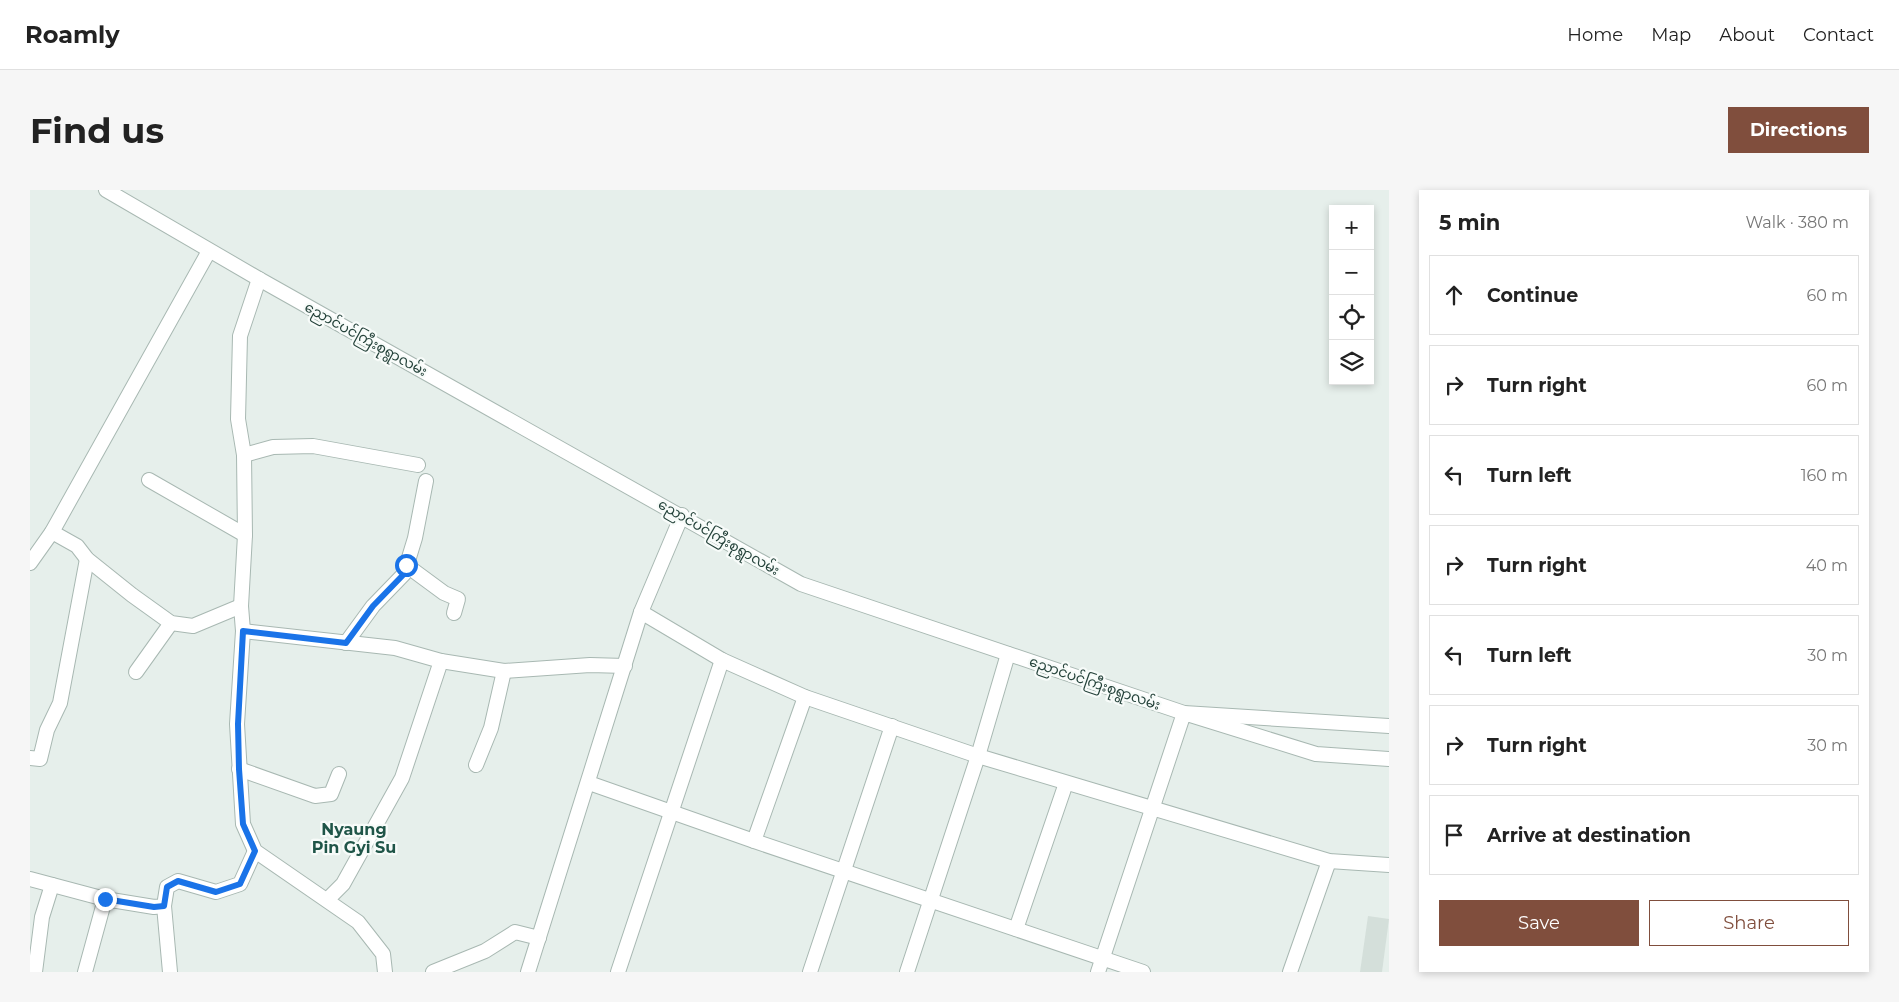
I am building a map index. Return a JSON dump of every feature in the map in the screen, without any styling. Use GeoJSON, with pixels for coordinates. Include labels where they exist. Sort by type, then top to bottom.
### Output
{"type":"FeatureCollection","features":[{"type":"Feature","properties":{"kind":"street","name":"ညောင်ပင်ကြီးစုရွာလမ်း"},"geometry":{"type":"LineString","coordinates":[[106,190],[209,251],[682,515],[801,584],[1184,713],[1389,726]]}},
{"type":"Feature","properties":{"kind":"street"},"geometry":{"type":"LineString","coordinates":[[30,562],[52,532],[209,251]]}},
{"type":"Feature","properties":{"kind":"street"},"geometry":{"type":"LineString","coordinates":[[259,279],[240,336],[238,419],[244,455],[245,535],[241,606],[243,631],[238,724],[243,824],[255,851],[358,922],[383,954],[385,972]]}},
{"type":"Feature","properties":{"kind":"street"},"geometry":{"type":"LineString","coordinates":[[244,455],[273,447],[313,446],[418,465]]}},
{"type":"Feature","properties":{"kind":"street"},"geometry":{"type":"LineString","coordinates":[[149,480],[245,535]]}},
{"type":"Feature","properties":{"kind":"street"},"geometry":{"type":"LineString","coordinates":[[346,643],[373,606],[404,574],[415,538],[426,481]]}},
{"type":"Feature","properties":{"kind":"street"},"geometry":{"type":"LineString","coordinates":[[528,972],[589,783],[641,612],[682,515]]}},
{"type":"Feature","properties":{"kind":"street"},"geometry":{"type":"LineString","coordinates":[[52,532],[77,546],[87,559],[171,623],[193,626],[241,606]]}},
{"type":"Feature","properties":{"kind":"street"},"geometry":{"type":"LineString","coordinates":[[30,758],[40,759],[47,730],[60,703],[87,559]]}},
{"type":"Feature","properties":{"kind":"street"},"geometry":{"type":"LineString","coordinates":[[406,565],[444,593],[458,599],[454,614]]}},
{"type":"Feature","properties":{"kind":"street"},"geometry":{"type":"LineString","coordinates":[[641,612],[722,660],[806,697],[978,756],[1328,861],[1389,865]]}},
{"type":"Feature","properties":{"kind":"street"},"geometry":{"type":"LineString","coordinates":[[136,672],[171,623]]}},
{"type":"Feature","properties":{"kind":"street"},"geometry":{"type":"LineString","coordinates":[[243,631],[395,648],[441,661],[504,671],[590,665],[625,666]]}},
{"type":"Feature","properties":{"kind":"street"},"geometry":{"type":"LineString","coordinates":[[907,972],[978,756],[1008,654]]}},
{"type":"Feature","properties":{"kind":"street"},"geometry":{"type":"LineString","coordinates":[[618,972],[722,660]]}},
{"type":"Feature","properties":{"kind":"street"},"geometry":{"type":"LineString","coordinates":[[327,900],[343,884],[402,778],[441,661]]}},
{"type":"Feature","properties":{"kind":"street"},"geometry":{"type":"LineString","coordinates":[[476,765],[491,728],[504,671]]}},
{"type":"Feature","properties":{"kind":"street"},"geometry":{"type":"LineString","coordinates":[[754,841],[806,697]]}},
{"type":"Feature","properties":{"kind":"street"},"geometry":{"type":"LineString","coordinates":[[1098,972],[1184,713],[1316,754],[1389,759]]}},
{"type":"Feature","properties":{"kind":"street"},"geometry":{"type":"LineString","coordinates":[[810,972],[845,872],[892,726]]}},
{"type":"Feature","properties":{"kind":"street"},"geometry":{"type":"LineString","coordinates":[[239,769],[314,796],[331,794],[339,774]]}},
{"type":"Feature","properties":{"kind":"street"},"geometry":{"type":"LineString","coordinates":[[589,783],[845,872],[1144,972]]}},
{"type":"Feature","properties":{"kind":"street"},"geometry":{"type":"LineString","coordinates":[[1016,929],[1066,783]]}},
{"type":"Feature","properties":{"kind":"street"},"geometry":{"type":"LineString","coordinates":[[173,971],[164,906],[167,887],[178,881],[216,892],[240,884],[255,851]]}},
{"type":"Feature","properties":{"kind":"street"},"geometry":{"type":"LineString","coordinates":[[1290,972],[1328,861]]}},
{"type":"Feature","properties":{"kind":"street"},"geometry":{"type":"LineString","coordinates":[[30,879],[105,899],[154,907],[164,906]]}},
{"type":"Feature","properties":{"kind":"street"},"geometry":{"type":"LineString","coordinates":[[35,972],[42,917],[52,885]]}},
{"type":"Feature","properties":{"kind":"street"},"geometry":{"type":"LineString","coordinates":[[85,972],[105,899]]}},
{"type":"Feature","properties":{"kind":"street"},"geometry":{"type":"LineString","coordinates":[[433,972],[485,951],[514,932],[539,938]]}},
{"type":"Feature","properties":{"kind":"shaded area"},"geometry":{"type":"Polygon","coordinates":[[[1368,916],[1389,919],[1382,972],[1360,972],[1368,916]]]}},
{"type":"Feature","properties":{"kind":"district","name":"Nyaung Pin Gyi Su"},"geometry":{"type":"Point","coordinates":[354,838]}},
{"type":"Feature","properties":{"kind":"route"},"geometry":{"type":"LineString","coordinates":[[105,899],[154,907],[164,906],[167,887],[178,881],[216,892],[240,884],[255,851],[243,824],[239,769],[238,724],[243,631],[346,643],[373,606],[404,574],[406,565]]}}]}
